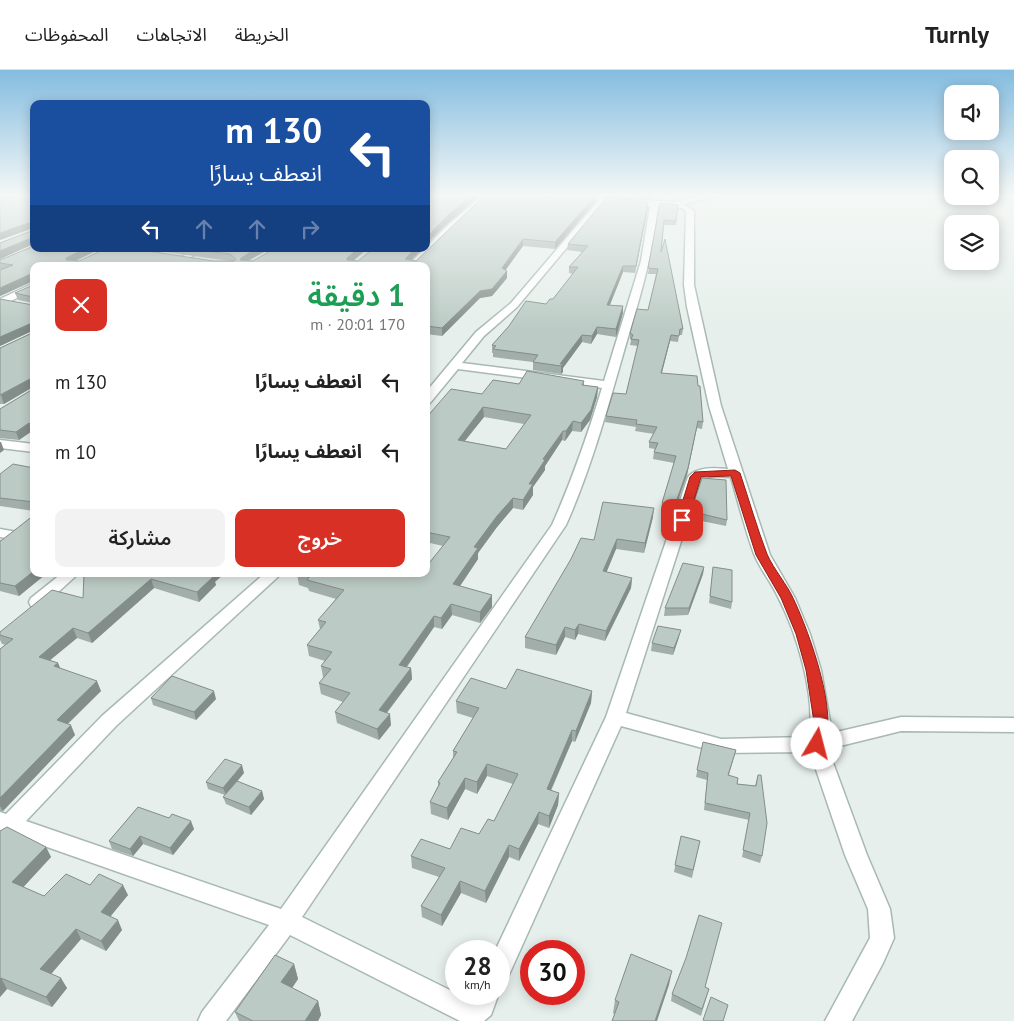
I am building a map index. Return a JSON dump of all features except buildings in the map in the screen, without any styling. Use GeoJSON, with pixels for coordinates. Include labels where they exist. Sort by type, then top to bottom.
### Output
{"type":"FeatureCollection","features":[{"type":"Feature","properties":{"kind":"street"},"geometry":{"type":"LineString","coordinates":[[430,395],[480,334],[514,305],[569,240]]}},
{"type":"Feature","properties":{"kind":"street"},"geometry":{"type":"LineString","coordinates":[[211,1021],[286,921],[559,525],[577,485],[609,385],[648,252],[649,240]]}},
{"type":"Feature","properties":{"kind":"street"},"geometry":{"type":"LineString","coordinates":[[690,240],[689,285],[692,307],[715,406],[762,555],[787,598],[802,634],[812,670],[821,722],[817,744],[856,856],[879,909],[882,938],[875,955],[838,1021]]}},
{"type":"Feature","properties":{"kind":"street"},"geometry":{"type":"LineString","coordinates":[[176,262],[195,252]]}},
{"type":"Feature","properties":{"kind":"street"},"geometry":{"type":"LineString","coordinates":[[415,262],[425,252]]}},
{"type":"Feature","properties":{"kind":"street"},"geometry":{"type":"LineString","coordinates":[[164,256],[202,262]]}},
{"type":"Feature","properties":{"kind":"street"},"geometry":{"type":"LineString","coordinates":[[1,302],[30,288]]}},
{"type":"Feature","properties":{"kind":"street"},"geometry":{"type":"LineString","coordinates":[[1,302],[18,305]]}},
{"type":"Feature","properties":{"kind":"street"},"geometry":{"type":"LineString","coordinates":[[456,365],[609,385]]}},
{"type":"Feature","properties":{"kind":"street"},"geometry":{"type":"LineString","coordinates":[[430,382],[439,383]]}},
{"type":"Feature","properties":{"kind":"street"},"geometry":{"type":"LineString","coordinates":[[0,444],[28,447]]}},
{"type":"Feature","properties":{"kind":"street"},"geometry":{"type":"LineString","coordinates":[[510,945],[615,717],[695,477],[698,474],[705,473],[735,473]]}},
{"type":"Feature","properties":{"kind":"street"},"geometry":{"type":"LineString","coordinates":[[0,545],[6,534],[27,523]]}},
{"type":"Feature","properties":{"kind":"street"},"geometry":{"type":"LineString","coordinates":[[28,611],[67,577]]}},
{"type":"Feature","properties":{"kind":"street"},"geometry":{"type":"LineString","coordinates":[[270,577],[110,721],[3,827],[286,921],[445,1000]]}},
{"type":"Feature","properties":{"kind":"street"},"geometry":{"type":"LineString","coordinates":[[615,717],[721,746],[817,744],[901,724],[1014,725]]}},
{"type":"Feature","properties":{"kind":"street"},"geometry":{"type":"LineString","coordinates":[[454,1005],[466,1011],[475,1012],[482,1005]]}},
{"type":"Feature","properties":{"kind":"route"},"geometry":{"type":"LineString","coordinates":[[682,520],[695,477],[698,474],[735,473],[762,555],[787,598],[802,634],[812,670],[821,722],[817,744]]}}]}
